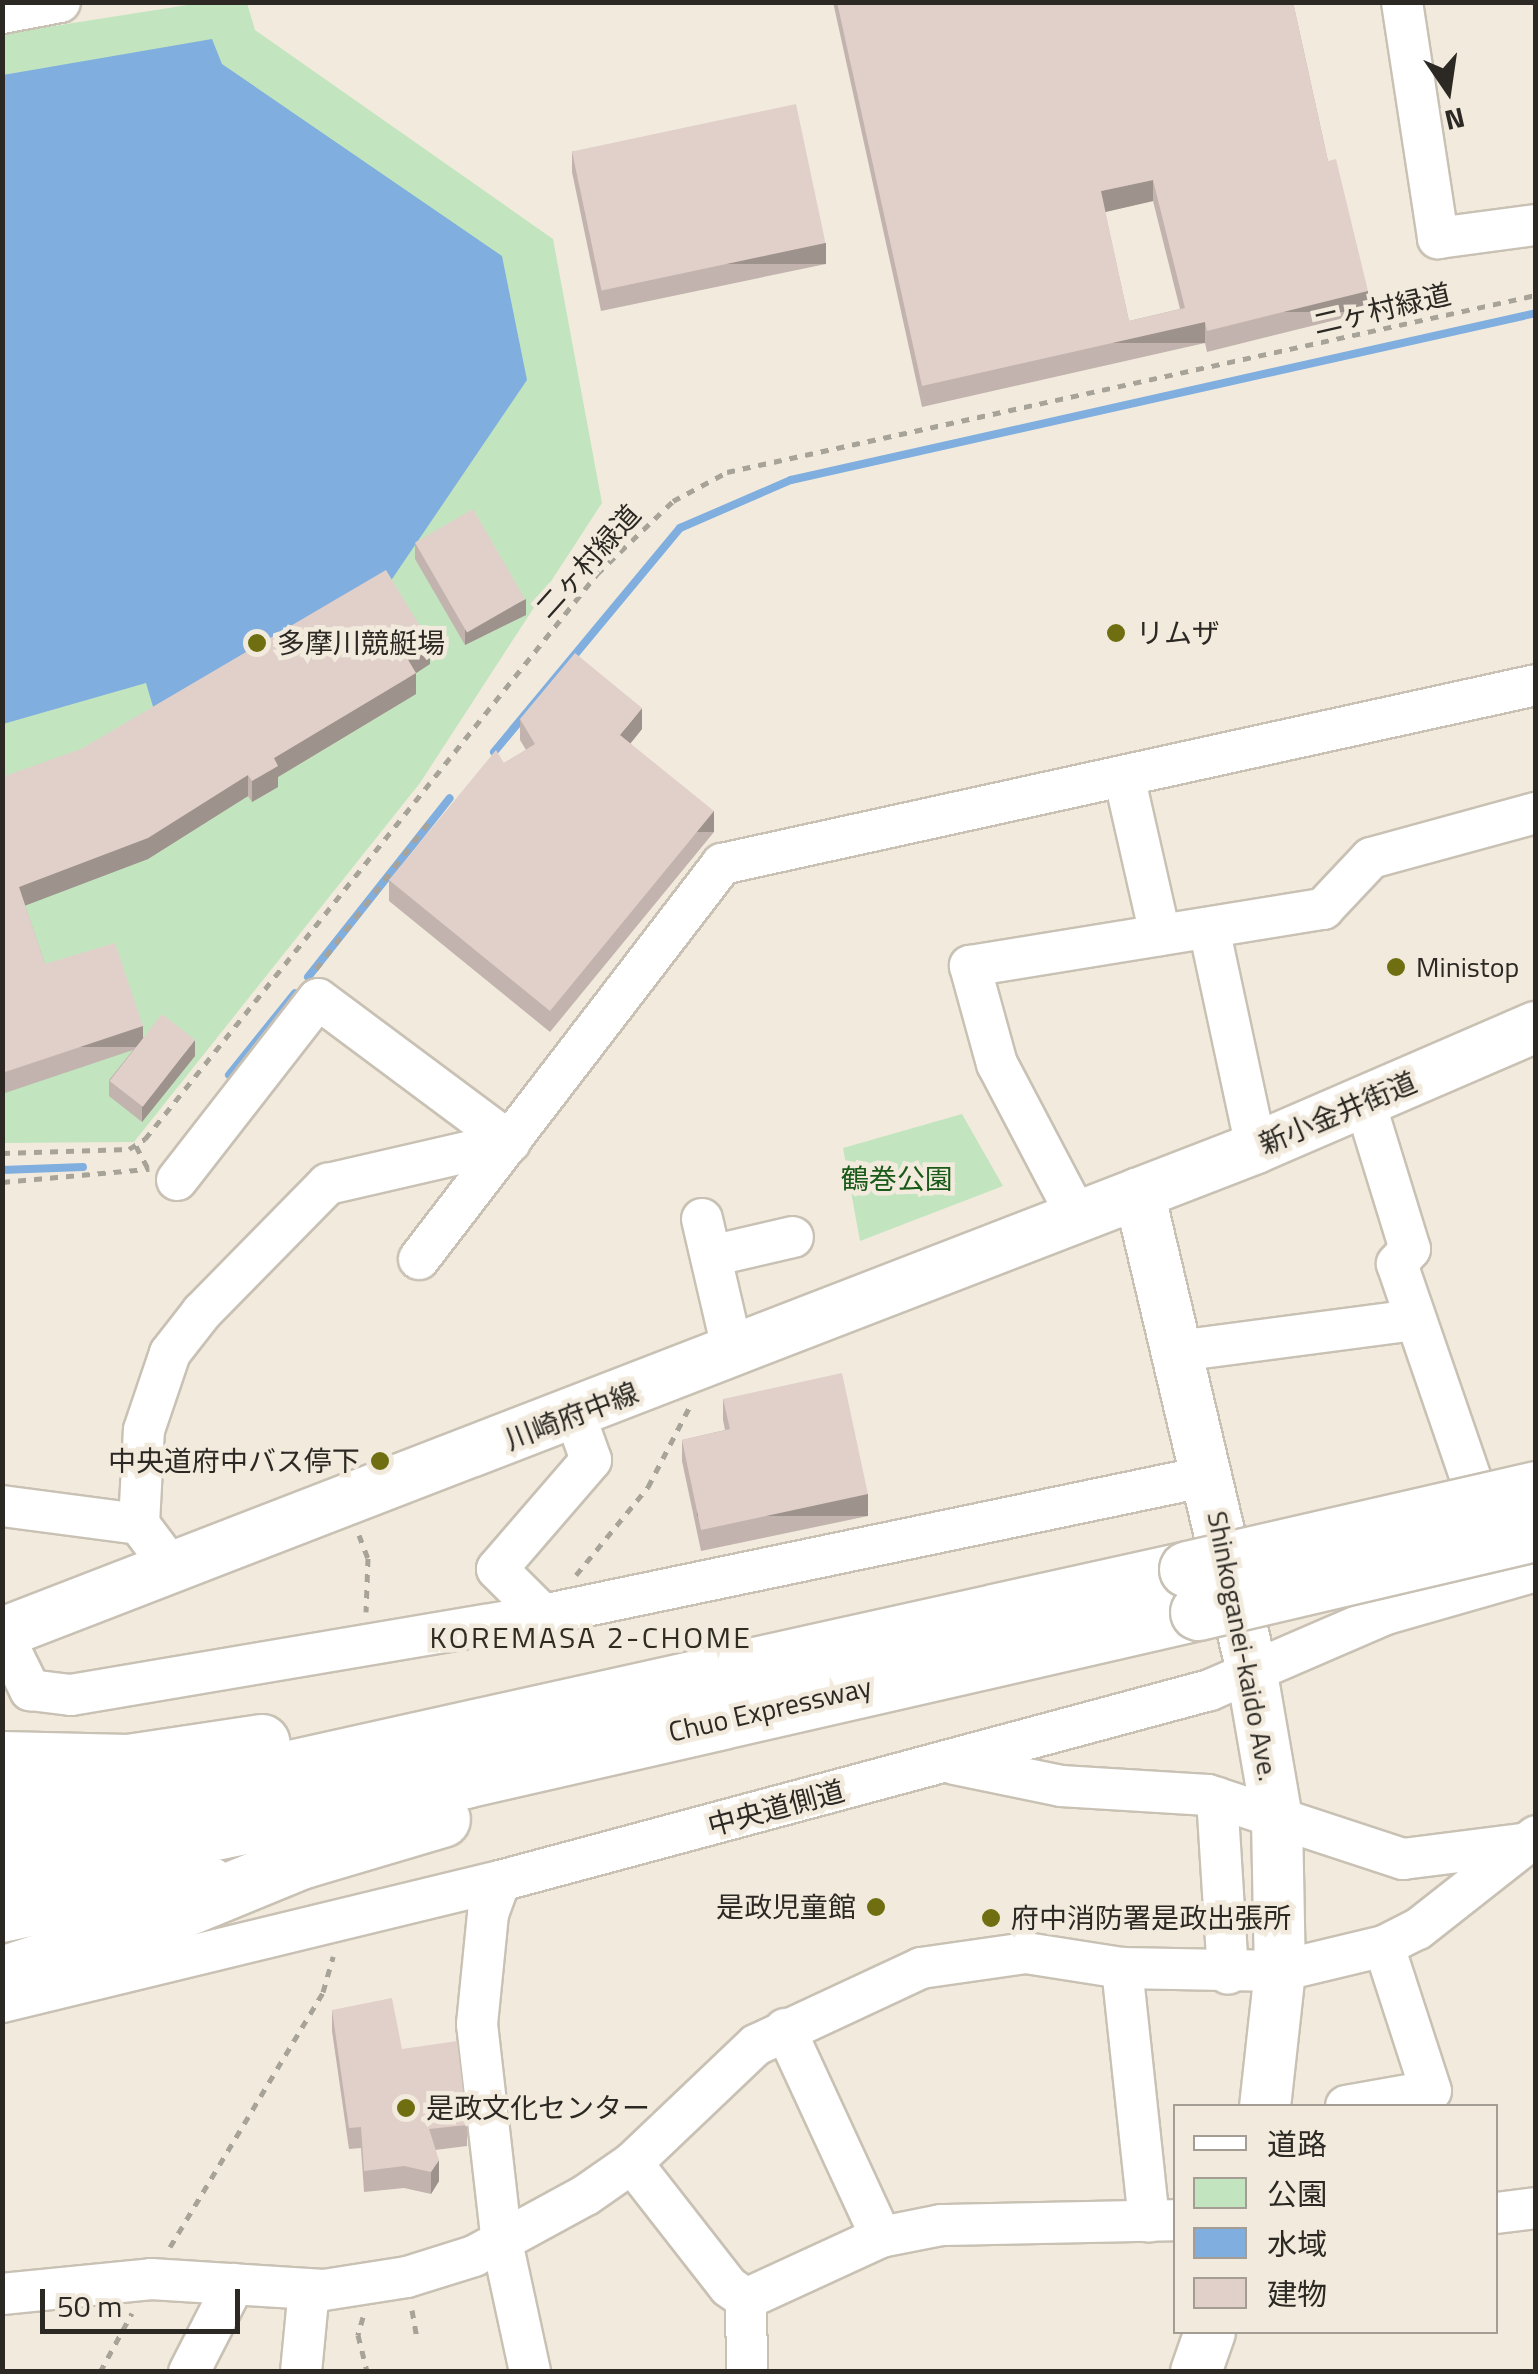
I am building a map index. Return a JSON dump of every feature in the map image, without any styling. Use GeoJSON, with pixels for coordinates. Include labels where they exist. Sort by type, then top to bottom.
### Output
{"type":"FeatureCollection","features":[{"type":"Feature","properties":{"kind":"highway","name":"Chuo Expressway"},"geometry":{"type":"LineString","coordinates":[[1192,1591],[1536,1490]]}},
{"type":"Feature","properties":{"kind":"highway","name":"Chuo Expressway"},"geometry":{"type":"LineString","coordinates":[[2,1832],[1192,1591],[1536,1533]]}},
{"type":"Feature","properties":{"kind":"highway","name":"Chuo Expressway"},"geometry":{"type":"LineString","coordinates":[[2,1876],[465,1780],[1100,1610]]}},
{"type":"Feature","properties":{"kind":"highway"},"geometry":{"type":"LineString","coordinates":[[2,1759],[128,1762],[1100,1610]]}},
{"type":"Feature","properties":{"kind":"highway"},"geometry":{"type":"LineString","coordinates":[[2,1974],[115,1938],[300,1861],[1100,1610]]}},
{"type":"Feature","properties":{"kind":"main road","name":"新小金井街道"},"geometry":{"type":"LineString","coordinates":[[1139,1193],[1256,1148],[1536,1026]]}},
{"type":"Feature","properties":{"kind":"main road","name":"川崎府中線"},"geometry":{"type":"LineString","coordinates":[[2,1633],[575,1415],[1139,1193]]}},
{"type":"Feature","properties":{"kind":"main road","name":"Shinkoganei-kaido Ave."},"geometry":{"type":"LineString","coordinates":[[1139,1193],[1208,1476],[1250,1668],[1277,1819],[1280,1971],[1265,2104]]}},
{"type":"Feature","properties":{"kind":"main road"},"geometry":{"type":"LineString","coordinates":[[1196,2372],[1209,2334]]}},
{"type":"Feature","properties":{"kind":"street"},"geometry":{"type":"LineString","coordinates":[[11,9],[60,2]]}},
{"type":"Feature","properties":{"kind":"street"},"geometry":{"type":"LineString","coordinates":[[1402,2],[1438,238],[1536,225]]}},
{"type":"Feature","properties":{"kind":"street"},"geometry":{"type":"LineString","coordinates":[[418,1260],[722,864],[1536,685]]}},
{"type":"Feature","properties":{"kind":"street"},"geometry":{"type":"LineString","coordinates":[[1124,776],[1160,935]]}},
{"type":"Feature","properties":{"kind":"street"},"geometry":{"type":"LineString","coordinates":[[1078,1218],[997,1064],[970,966],[1323,909],[1372,858],[1536,813]]}},
{"type":"Feature","properties":{"kind":"street"},"geometry":{"type":"LineString","coordinates":[[1209,928],[1256,1148]]}},
{"type":"Feature","properties":{"kind":"street"},"geometry":{"type":"LineString","coordinates":[[162,1170],[318,999],[510,1142]]}},
{"type":"Feature","properties":{"kind":"street"},"geometry":{"type":"LineString","coordinates":[[1365,1102],[1410,1249],[1397,1264],[1414,1320],[1520,1575]]}},
{"type":"Feature","properties":{"kind":"street"},"geometry":{"type":"LineString","coordinates":[[172,1568],[139,1524],[144,1430],[170,1353],[202,1312],[328,1184],[510,1142]]}},
{"type":"Feature","properties":{"kind":"street"},"geometry":{"type":"LineString","coordinates":[[734,1352],[706,1238],[793,1238]]}},
{"type":"Feature","properties":{"kind":"street"},"geometry":{"type":"LineString","coordinates":[[1178,1350],[1414,1320]]}},
{"type":"Feature","properties":{"kind":"street"},"geometry":{"type":"LineString","coordinates":[[543,1615],[498,1569],[592,1460],[575,1415]]}},
{"type":"Feature","properties":{"kind":"street"},"geometry":{"type":"LineString","coordinates":[[2,1633],[30,1690],[51,1696],[543,1615],[1208,1476]]}},
{"type":"Feature","properties":{"kind":"street"},"geometry":{"type":"LineString","coordinates":[[2,1506],[139,1524]]}},
{"type":"Feature","properties":{"kind":"street","name":"中央道側道"},"geometry":{"type":"LineString","coordinates":[[2,2002],[500,1881],[1210,1690],[1250,1668],[1386,1614],[1520,1575]]}},
{"type":"Feature","properties":{"kind":"street"},"geometry":{"type":"LineString","coordinates":[[2,1789],[128,1762]]}},
{"type":"Feature","properties":{"kind":"street"},"geometry":{"type":"LineString","coordinates":[[949,1762],[1061,1786],[1216,1798],[1403,1859],[1530,1840]]}},
{"type":"Feature","properties":{"kind":"street"},"geometry":{"type":"LineString","coordinates":[[1216,1798],[1228,1974]]}},
{"type":"Feature","properties":{"kind":"street"},"geometry":{"type":"LineString","coordinates":[[2,2294],[151,2279],[309,2289],[373,2286],[502,2242],[632,2163],[732,2064],[785,2029],[954,1960],[1026,1953],[1122,1968],[1228,1974],[1280,1971],[1384,1946],[1418,1928],[1530,1840]]}},
{"type":"Feature","properties":{"kind":"street"},"geometry":{"type":"LineString","coordinates":[[2,1922],[300,1861]]}},
{"type":"Feature","properties":{"kind":"street"},"geometry":{"type":"LineString","coordinates":[[500,1881],[488,1914],[477,2024],[502,2242],[530,2372]]}},
{"type":"Feature","properties":{"kind":"street"},"geometry":{"type":"LineString","coordinates":[[1358,2104],[1431,2092],[1384,1946]]}},
{"type":"Feature","properties":{"kind":"street"},"geometry":{"type":"LineString","coordinates":[[746,2299],[881,2237],[941,2225],[1162,2221],[1122,1968]]}},
{"type":"Feature","properties":{"kind":"street"},"geometry":{"type":"LineString","coordinates":[[785,2029],[881,2237]]}},
{"type":"Feature","properties":{"kind":"street"},"geometry":{"type":"LineString","coordinates":[[632,2163],[729,2287],[746,2299]]}},
{"type":"Feature","properties":{"kind":"street"},"geometry":{"type":"LineString","coordinates":[[1498,2213],[1536,2208]]}},
{"type":"Feature","properties":{"kind":"street"},"geometry":{"type":"LineString","coordinates":[[189,2372],[234,2284]]}},
{"type":"Feature","properties":{"kind":"street"},"geometry":{"type":"LineString","coordinates":[[302,2372],[309,2289]]}},
{"type":"Feature","properties":{"kind":"street"},"geometry":{"type":"LineString","coordinates":[[746,2299],[747,2372]]}},
{"type":"Feature","properties":{"kind":"path","name":"二ヶ村緑道"},"geometry":{"type":"LineString","coordinates":[[135,1145],[596,574],[673,501],[726,472],[1536,295]]}},
{"type":"Feature","properties":{"kind":"path"},"geometry":{"type":"LineString","coordinates":[[304,984],[430,821]]}},
{"type":"Feature","properties":{"kind":"path"},"geometry":{"type":"LineString","coordinates":[[2,1153],[135,1145],[162,1170]]}},
{"type":"Feature","properties":{"kind":"path"},"geometry":{"type":"LineString","coordinates":[[2,1182],[162,1170]]}},
{"type":"Feature","properties":{"kind":"path"},"geometry":{"type":"LineString","coordinates":[[543,1615],[648,1488],[690,1412],[682,1373]]}},
{"type":"Feature","properties":{"kind":"path"},"geometry":{"type":"LineString","coordinates":[[346,1501],[368,1558],[365,1645]]}},
{"type":"Feature","properties":{"kind":"path"},"geometry":{"type":"LineString","coordinates":[[100,2372],[322,1992],[344,1920]]}},
{"type":"Feature","properties":{"kind":"path"},"geometry":{"type":"LineString","coordinates":[[368,2372],[358,2335],[373,2286]]}},
{"type":"Feature","properties":{"kind":"green space","name":"多摩川競艇場"},"geometry":{"type":"Polygon","coordinates":[[[200,3],[247,3],[255,30],[553,239],[602,503],[420,783],[134,1142],[3,1143],[3,34],[200,3]]]}},
{"type":"Feature","properties":{"kind":"green space","name":"鶴巻公園"},"geometry":{"type":"Polygon","coordinates":[[[962,1114],[1003,1186],[860,1241],[843,1148],[962,1114]]]}},
{"type":"Feature","properties":{"kind":"water"},"geometry":{"type":"Polygon","coordinates":[[[212,39],[222,64],[502,256],[527,380],[388,585],[154,710],[146,683],[3,724],[3,75],[212,39]]]}},
{"type":"Feature","properties":{"kind":"building"},"geometry":{"type":"Polygon","coordinates":[[[837,2],[1293,2],[1328,161],[1336,159],[1368,291],[1207,331],[1205,322],[922,386],[837,2]],[[1153,180],[1101,191],[1129,321],[1185,308],[1153,180]]]}},
{"type":"Feature","properties":{"kind":"building"},"geometry":{"type":"Polygon","coordinates":[[[796,104],[826,243],[602,291],[572,152],[796,104]]]}},
{"type":"Feature","properties":{"kind":"building"},"geometry":{"type":"Polygon","coordinates":[[[473,509],[525,599],[467,633],[415,542],[473,509]]]}},
{"type":"Feature","properties":{"kind":"building"},"geometry":{"type":"Polygon","coordinates":[[[386,570],[430,643],[407,658],[416,673],[274,758],[278,766],[252,781],[248,775],[148,838],[19,887],[45,964],[115,943],[143,1026],[2,1073],[2,777],[81,749],[386,570]]]}},
{"type":"Feature","properties":{"kind":"building"},"geometry":{"type":"Polygon","coordinates":[[[575,653],[642,708],[620,735],[714,811],[550,1011],[389,880],[496,750],[504,763],[535,744],[520,719],[575,653]]]}},
{"type":"Feature","properties":{"kind":"building"},"geometry":{"type":"Polygon","coordinates":[[[162,1014],[195,1040],[143,1107],[110,1081],[162,1014]]]}},
{"type":"Feature","properties":{"kind":"building"},"geometry":{"type":"Polygon","coordinates":[[[842,1373],[868,1494],[701,1530],[682,1440],[730,1429],[723,1399],[842,1373]]]}},
{"type":"Feature","properties":{"kind":"building","name":"是政文化センター"},"geometry":{"type":"Polygon","coordinates":[[[392,1998],[402,2049],[457,2041],[467,2125],[429,2129],[439,2160],[431,2172],[404,2166],[364,2171],[361,2127],[349,2128],[332,2010],[392,1998]]]}},
{"type":"Feature","properties":{"kind":"waterway"},"geometry":{"type":"LineString","coordinates":[[494,752],[680,528],[791,480],[1536,313]]}},
{"type":"Feature","properties":{"kind":"waterway"},"geometry":{"type":"LineString","coordinates":[[308,977],[450,798]]}},
{"type":"Feature","properties":{"kind":"waterway"},"geometry":{"type":"LineString","coordinates":[[229,1075],[295,993]]}},
{"type":"Feature","properties":{"kind":"waterway"},"geometry":{"type":"LineString","coordinates":[[2,1170],[83,1167]]}},
{"type":"Feature","properties":{"kind":"place","name":"リムザ"},"geometry":{"type":"Point","coordinates":[1116,633]}},
{"type":"Feature","properties":{"kind":"place","name":"多摩川競艇場"},"geometry":{"type":"Point","coordinates":[257,643]}},
{"type":"Feature","properties":{"kind":"place","name":"Ministop"},"geometry":{"type":"Point","coordinates":[1396,967]}},
{"type":"Feature","properties":{"kind":"place","name":"中央道府中バス停下"},"geometry":{"type":"Point","coordinates":[380,1461]}},
{"type":"Feature","properties":{"kind":"place","name":"是政児童館"},"geometry":{"type":"Point","coordinates":[876,1907]}},
{"type":"Feature","properties":{"kind":"place","name":"府中消防署是政出張所"},"geometry":{"type":"Point","coordinates":[991,1918]}},
{"type":"Feature","properties":{"kind":"place","name":"是政文化センター"},"geometry":{"type":"Point","coordinates":[406,2108]}},
{"type":"Feature","properties":{"kind":"district","name":"KOREMASA 2-CHOME"},"geometry":{"type":"Point","coordinates":[591,1637]}}]}
